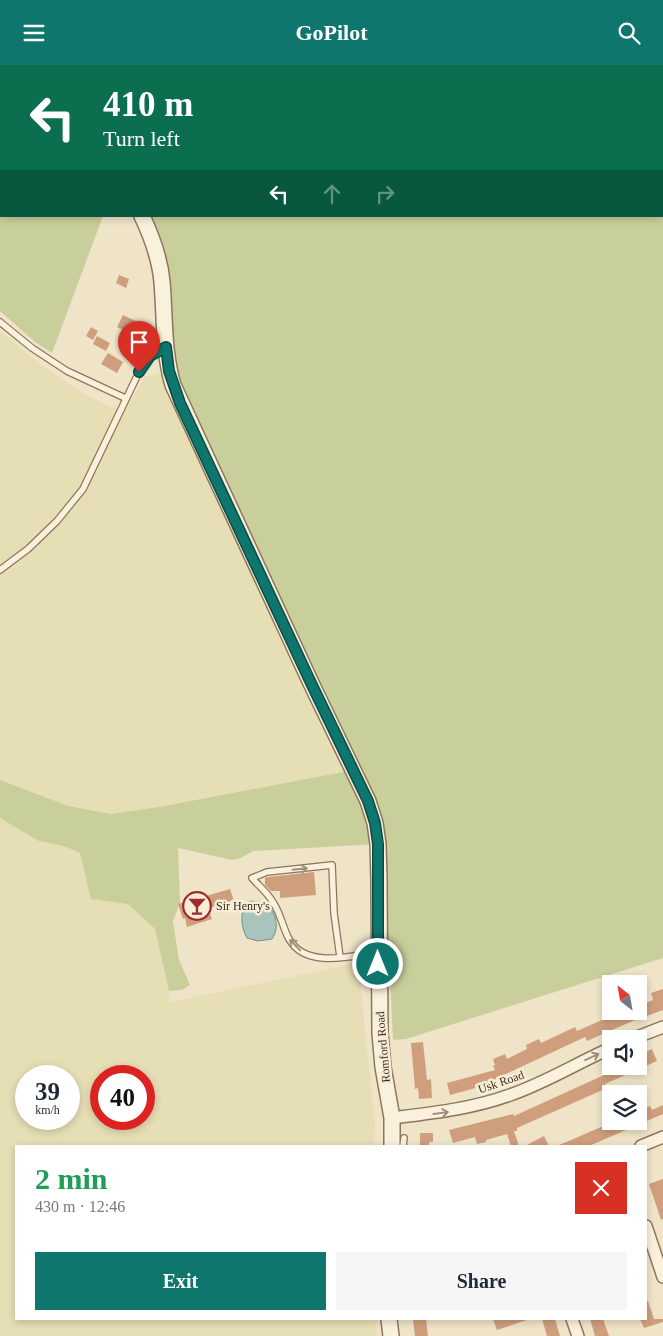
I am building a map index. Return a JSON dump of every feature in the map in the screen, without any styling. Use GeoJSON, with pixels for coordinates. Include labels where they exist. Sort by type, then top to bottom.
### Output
{"type":"FeatureCollection","features":[{"type":"Feature","properties":{"kind":"street","name":"Romford Road"},"geometry":{"type":"LineString","coordinates":[[142,217],[159,262],[169,371],[180,403],[368,801],[375,823],[378,844],[380,1033],[383,1067],[398,1142]]}},
{"type":"Feature","properties":{"kind":"street"},"geometry":{"type":"LineString","coordinates":[[647,1033],[663,1027]]}},
{"type":"Feature","properties":{"kind":"street","name":"Usk Road"},"geometry":{"type":"LineString","coordinates":[[392,1118],[460,1109],[502,1098],[530,1088],[602,1052]]}},
{"type":"Feature","properties":{"kind":"street"},"geometry":{"type":"LineString","coordinates":[[643,1145],[663,1137]]}},
{"type":"Feature","properties":{"kind":"street"},"geometry":{"type":"LineString","coordinates":[[647,1229],[663,1277]]}},
{"type":"Feature","properties":{"kind":"street"},"geometry":{"type":"LineString","coordinates":[[389,1320],[391,1336]]}},
{"type":"Feature","properties":{"kind":"street"},"geometry":{"type":"LineString","coordinates":[[572,1320],[578,1336]]}},
{"type":"Feature","properties":{"kind":"lane"},"geometry":{"type":"LineString","coordinates":[[0,321],[32,348],[67,371],[125,398]]}},
{"type":"Feature","properties":{"kind":"lane"},"geometry":{"type":"LineString","coordinates":[[0,570],[28,549],[58,521],[83,489],[125,398],[150,356],[166,347]]}},
{"type":"Feature","properties":{"kind":"lane"},"geometry":{"type":"LineString","coordinates":[[340,957],[334,913],[332,865],[267,872],[252,878],[274,904],[290,940],[297,949],[306,955],[340,957],[378,952]]}},
{"type":"Feature","properties":{"kind":"shaded area"},"geometry":{"type":"Polygon","coordinates":[[[0,331],[40,364],[84,394],[124,413],[145,377],[169,371],[353,770],[159,807],[111,814],[128,904],[155,929],[171,1002],[358,963],[375,1123],[374,1145],[15,1145],[15,1320],[375,1320],[377,1336],[0,1336],[0,331]]]}},
{"type":"Feature","properties":{"kind":"green space"},"geometry":{"type":"Polygon","coordinates":[[[0,217],[103,217],[52,353],[35,342],[0,311],[0,217]]]}},
{"type":"Feature","properties":{"kind":"green space"},"geometry":{"type":"Polygon","coordinates":[[[140,217],[663,217],[663,958],[609,975],[602,975],[602,977],[406,1039],[393,1040],[390,976],[379,976],[378,844],[253,851],[241,858],[232,860],[178,848],[180,902],[173,921],[179,960],[190,985],[182,990],[169,991],[155,929],[128,904],[91,899],[80,853],[64,846],[39,841],[0,818],[0,780],[68,806],[111,814],[159,807],[353,770],[180,403],[162,282],[140,217]]]}},
{"type":"Feature","properties":{"kind":"water"},"geometry":{"type":"Polygon","coordinates":[[[251,901],[266,903],[272,911],[276,920],[276,930],[272,939],[258,941],[247,938],[243,929],[242,913],[251,901]]]}},
{"type":"Feature","properties":{"kind":"building"},"geometry":{"type":"Polygon","coordinates":[[[119,275],[129,279],[126,288],[116,283],[119,275]]]}},
{"type":"Feature","properties":{"kind":"building"},"geometry":{"type":"Polygon","coordinates":[[[123,315],[142,324],[133,344],[122,339],[126,331],[117,327],[123,315]]]}},
{"type":"Feature","properties":{"kind":"building"},"geometry":{"type":"Polygon","coordinates":[[[91,327],[98,331],[93,340],[86,336],[91,327]]]}},
{"type":"Feature","properties":{"kind":"building"},"geometry":{"type":"Polygon","coordinates":[[[97,336],[110,343],[106,351],[93,344],[97,336]]]}},
{"type":"Feature","properties":{"kind":"building"},"geometry":{"type":"Polygon","coordinates":[[[108,353],[123,362],[117,373],[101,364],[108,353]]]}},
{"type":"Feature","properties":{"kind":"building"},"geometry":{"type":"Polygon","coordinates":[[[314,872],[316,895],[280,898],[280,891],[271,891],[265,885],[265,878],[268,877],[314,872]]]}},
{"type":"Feature","properties":{"kind":"building","name":"Sir Henry's"},"geometry":{"type":"Polygon","coordinates":[[[230,889],[234,901],[208,908],[212,919],[187,927],[178,904],[230,889]]]}},
{"type":"Feature","properties":{"kind":"building"},"geometry":{"type":"Polygon","coordinates":[[[663,989],[663,1010],[648,1016],[648,1002],[653,1000],[651,993],[663,989]]]}},
{"type":"Feature","properties":{"kind":"building"},"geometry":{"type":"Polygon","coordinates":[[[602,1020],[635,1020],[612,1030],[602,1030],[602,1034],[587,1041],[585,1037],[493,1080],[494,1083],[450,1095],[447,1083],[495,1070],[493,1059],[505,1054],[507,1059],[527,1049],[526,1045],[539,1039],[541,1043],[575,1027],[577,1031],[602,1020]]]}},
{"type":"Feature","properties":{"kind":"building"},"geometry":{"type":"Polygon","coordinates":[[[423,1042],[427,1080],[431,1079],[432,1098],[419,1099],[418,1088],[415,1089],[411,1043],[423,1042]]]}},
{"type":"Feature","properties":{"kind":"building"},"geometry":{"type":"Polygon","coordinates":[[[652,1049],[657,1061],[647,1065],[647,1051],[652,1049]]]}},
{"type":"Feature","properties":{"kind":"building"},"geometry":{"type":"Polygon","coordinates":[[[604,1075],[625,1075],[602,1085],[602,1090],[517,1128],[517,1131],[514,1131],[519,1145],[511,1145],[507,1134],[477,1144],[475,1137],[453,1143],[449,1130],[513,1114],[514,1116],[604,1075]]]}},
{"type":"Feature","properties":{"kind":"building"},"geometry":{"type":"Polygon","coordinates":[[[663,1105],[663,1114],[647,1121],[647,1107],[650,1106],[652,1110],[663,1105]]]}},
{"type":"Feature","properties":{"kind":"building"},"geometry":{"type":"Polygon","coordinates":[[[602,1127],[602,1130],[626,1130],[591,1145],[559,1145],[602,1127]]]}},
{"type":"Feature","properties":{"kind":"building"},"geometry":{"type":"Polygon","coordinates":[[[420,1133],[433,1133],[433,1142],[429,1142],[429,1145],[420,1145],[420,1133]]]}},
{"type":"Feature","properties":{"kind":"building"},"geometry":{"type":"Polygon","coordinates":[[[544,1136],[548,1145],[527,1145],[544,1136]]]}},
{"type":"Feature","properties":{"kind":"building"},"geometry":{"type":"Polygon","coordinates":[[[663,1179],[663,1219],[661,1220],[649,1184],[663,1179]]]}},
{"type":"Feature","properties":{"kind":"building"},"geometry":{"type":"Polygon","coordinates":[[[648,1301],[654,1319],[663,1319],[663,1322],[644,1328],[640,1320],[647,1320],[648,1301]]]}},
{"type":"Feature","properties":{"kind":"building"},"geometry":{"type":"Polygon","coordinates":[[[413,1320],[426,1320],[428,1336],[415,1336],[413,1320]]]}},
{"type":"Feature","properties":{"kind":"building"},"geometry":{"type":"Polygon","coordinates":[[[493,1320],[527,1320],[497,1330],[493,1320]]]}},
{"type":"Feature","properties":{"kind":"building"},"geometry":{"type":"Polygon","coordinates":[[[542,1320],[555,1320],[560,1336],[547,1336],[542,1320]]]}},
{"type":"Feature","properties":{"kind":"building"},"geometry":{"type":"Polygon","coordinates":[[[590,1320],[603,1320],[609,1336],[595,1336],[590,1320]]]}},
{"type":"Feature","properties":{"kind":"place","name":"Sir Henry's"},"geometry":{"type":"Point","coordinates":[197,906]}},
{"type":"Feature","properties":{"kind":"route"},"geometry":{"type":"LineString","coordinates":[[139,372],[150,356],[166,347],[169,371],[180,403],[368,801],[375,823],[378,844],[378,964]]}}]}
